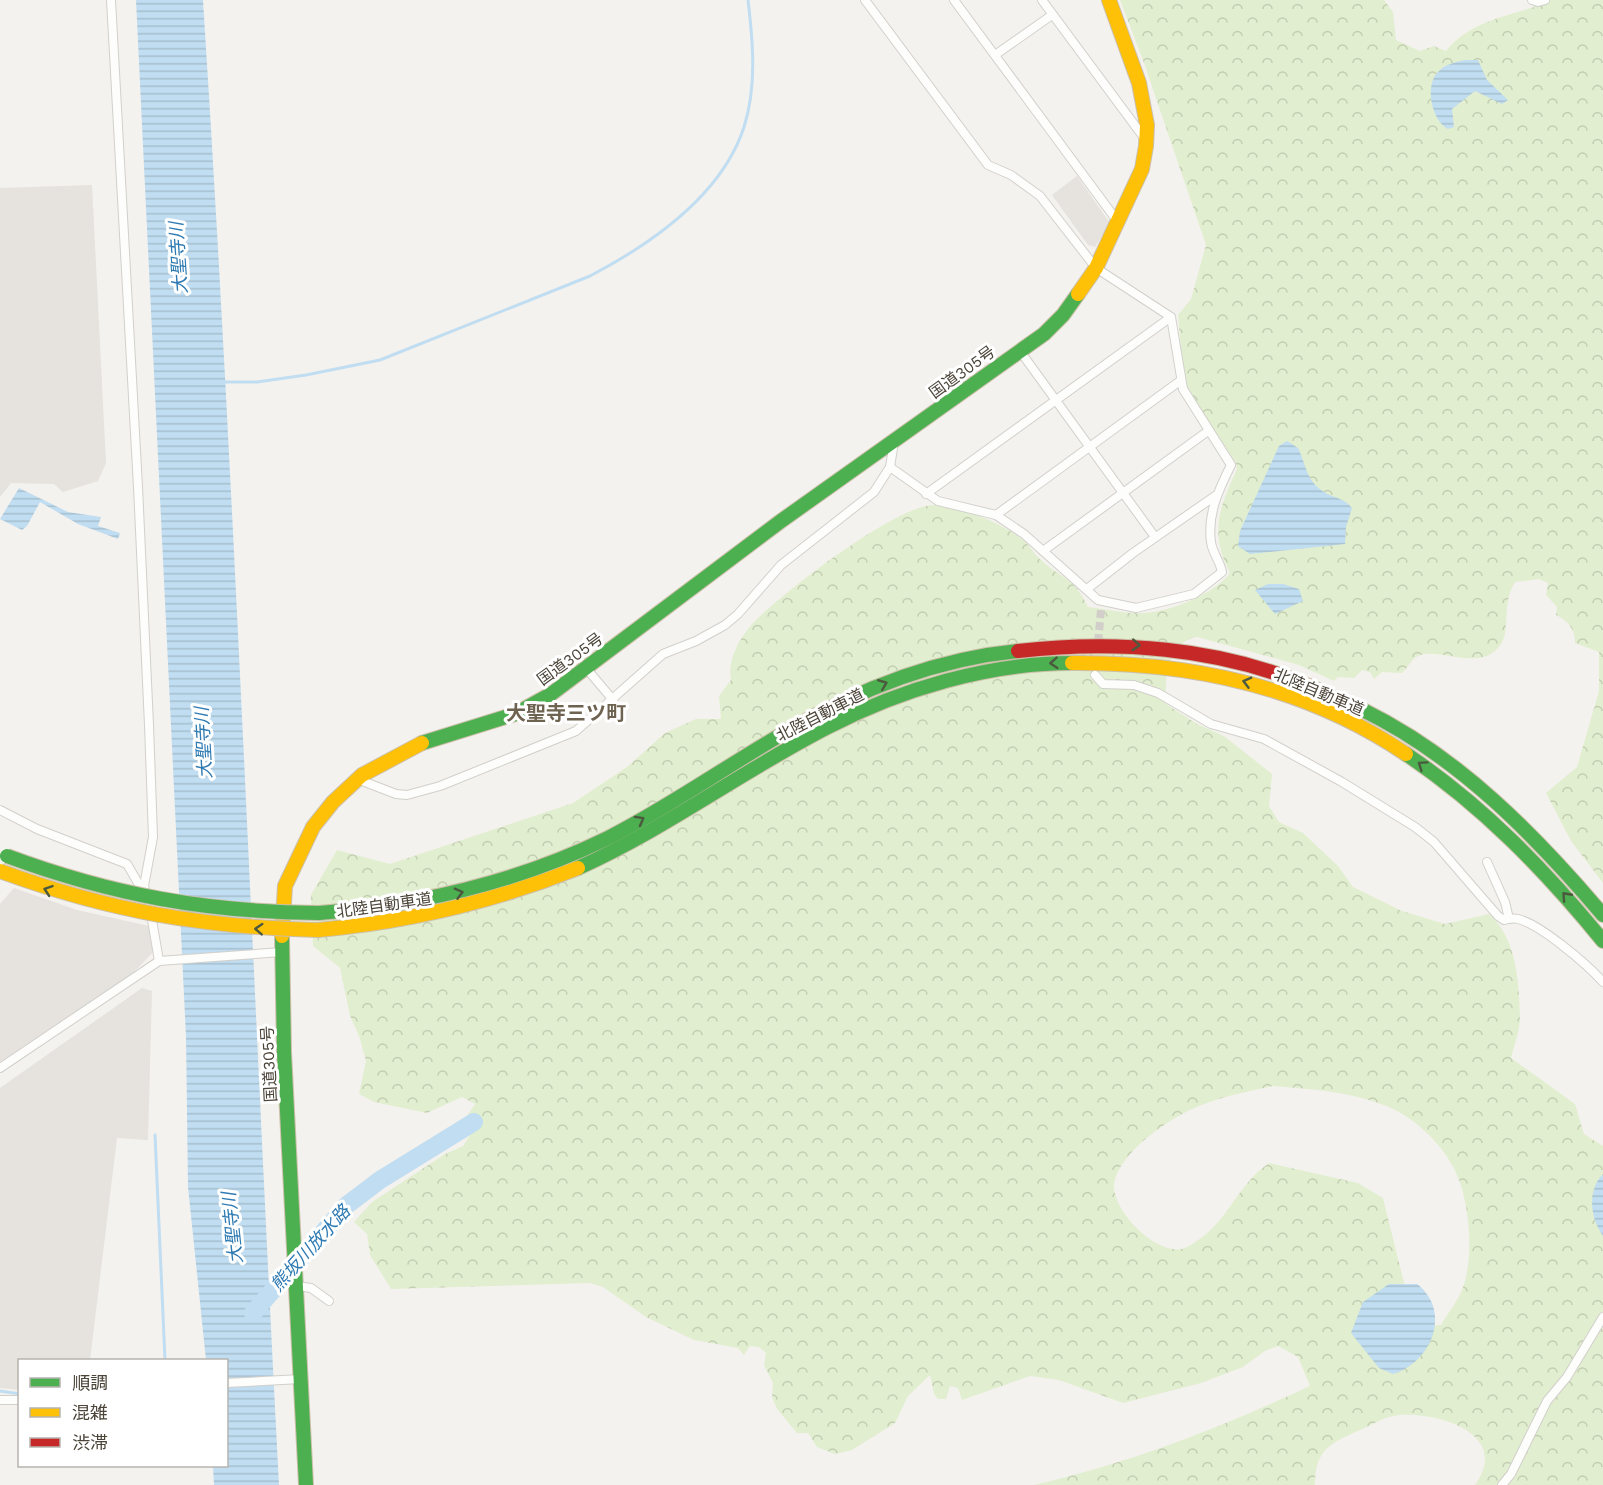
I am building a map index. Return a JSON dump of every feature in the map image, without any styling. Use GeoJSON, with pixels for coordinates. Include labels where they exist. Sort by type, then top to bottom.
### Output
{"type":"FeatureCollection","features":[{"type":"Feature","properties":{"kind":"highway","name":"国道305号"},"geometry":{"type":"LineString","coordinates":[[306,1485],[297,1282],[277,952],[283,899],[289,875],[313,827],[333,802],[357,779],[394,754],[525,709],[586,668],[781,521],[1055,325],[1096,268],[1142,169],[1147,142],[1147,115],[1143,97],[1109,0]]}},
{"type":"Feature","properties":{"kind":"highway","name":"北陸自動車道"},"geometry":{"type":"LineString","coordinates":[[3,855],[88,885],[165,903],[235,912],[364,911],[445,897],[569,856],[645,817],[800,723],[842,702],[904,676],[972,657],[1007,651],[1042,646],[1111,644],[1187,651],[1262,668],[1299,681],[1364,710],[1432,751],[1495,801],[1559,865],[1603,915]]}},
{"type":"Feature","properties":{"kind":"highway","name":"北陸自動車道"},"geometry":{"type":"LineString","coordinates":[[0,871],[81,901],[157,919],[230,928],[318,930],[363,927],[450,912],[545,883],[597,861],[658,829],[771,759],[851,715],[911,692],[1006,668],[1076,661],[1110,661],[1185,668],[1257,684],[1322,708],[1382,739],[1424,766],[1483,813],[1543,871],[1603,941]]}},
{"type":"Feature","properties":{"kind":"street"},"geometry":{"type":"LineString","coordinates":[[111,0],[137,451],[153,837],[144,886],[159,961]]}},
{"type":"Feature","properties":{"kind":"street"},"geometry":{"type":"LineString","coordinates":[[865,0],[983,160],[992,168],[1020,181],[1040,196],[1096,268],[1171,317],[1177,342],[1180,381],[1208,431],[1231,465],[1215,496],[1211,542],[1221,563],[1222,572],[1218,578],[1194,594],[1136,608],[1102,606],[1043,551],[996,515],[938,501],[890,467]]}},
{"type":"Feature","properties":{"kind":"street"},"geometry":{"type":"LineString","coordinates":[[954,0],[1118,222]]}},
{"type":"Feature","properties":{"kind":"street"},"geometry":{"type":"LineString","coordinates":[[1042,0],[1147,142]]}},
{"type":"Feature","properties":{"kind":"street"},"geometry":{"type":"LineString","coordinates":[[1532,0],[1538,2],[1545,0]]}},
{"type":"Feature","properties":{"kind":"street"},"geometry":{"type":"LineString","coordinates":[[995,55],[1052,15]]}},
{"type":"Feature","properties":{"kind":"street"},"geometry":{"type":"LineString","coordinates":[[926,494],[1171,317]]}},
{"type":"Feature","properties":{"kind":"street"},"geometry":{"type":"LineString","coordinates":[[1020,351],[1155,537]]}},
{"type":"Feature","properties":{"kind":"street"},"geometry":{"type":"LineString","coordinates":[[996,515],[1180,381]]}},
{"type":"Feature","properties":{"kind":"street"},"geometry":{"type":"LineString","coordinates":[[1043,551],[1208,431]]}},
{"type":"Feature","properties":{"kind":"street"},"geometry":{"type":"LineString","coordinates":[[357,779],[396,794],[407,795],[440,786],[576,732],[663,654],[696,641],[738,614],[781,565],[874,492],[890,467],[894,442]]}},
{"type":"Feature","properties":{"kind":"street"},"geometry":{"type":"LineString","coordinates":[[1087,590],[1155,537],[1215,496]]}},
{"type":"Feature","properties":{"kind":"street"},"geometry":{"type":"LineString","coordinates":[[586,668],[613,700]]}},
{"type":"Feature","properties":{"kind":"street"},"geometry":{"type":"LineString","coordinates":[[1095,675],[1102,684],[1134,685],[1158,693],[1211,724],[1264,739],[1332,776],[1415,827],[1434,842],[1498,916],[1504,920],[1518,919],[1533,926],[1573,954],[1603,982]]}},
{"type":"Feature","properties":{"kind":"street"},"geometry":{"type":"LineString","coordinates":[[0,810],[37,829],[127,864],[138,883],[144,886]]}},
{"type":"Feature","properties":{"kind":"street"},"geometry":{"type":"LineString","coordinates":[[1487,862],[1505,902],[1509,919]]}},
{"type":"Feature","properties":{"kind":"street"},"geometry":{"type":"LineString","coordinates":[[0,1068],[159,961],[277,952]]}},
{"type":"Feature","properties":{"kind":"street"},"geometry":{"type":"LineString","coordinates":[[297,1282],[311,1288],[328,1301]]}},
{"type":"Feature","properties":{"kind":"street"},"geometry":{"type":"LineString","coordinates":[[1502,1485],[1511,1474],[1547,1401],[1567,1377],[1603,1317]]}},
{"type":"Feature","properties":{"kind":"street"},"geometry":{"type":"LineString","coordinates":[[228,1383],[301,1379]]}},
{"type":"Feature","properties":{"kind":"street"},"geometry":{"type":"LineString","coordinates":[[0,1400],[18,1400]]}},
{"type":"Feature","properties":{"kind":"shaded area"},"geometry":{"type":"Polygon","coordinates":[[[1077,176],[1110,223],[1095,247],[1088,245],[1052,195],[1077,176]]]}},
{"type":"Feature","properties":{"kind":"shaded area"},"geometry":{"type":"Polygon","coordinates":[[[92,185],[106,463],[98,481],[63,492],[54,484],[11,483],[0,497],[0,188],[92,185]]]}},
{"type":"Feature","properties":{"kind":"shaded area"},"geometry":{"type":"Polygon","coordinates":[[[14,888],[77,910],[149,926],[155,950],[132,974],[0,1062],[0,904],[14,888]]]}},
{"type":"Feature","properties":{"kind":"shaded area"},"geometry":{"type":"Polygon","coordinates":[[[142,988],[152,991],[148,1140],[117,1138],[90,1359],[18,1359],[18,1390],[0,1388],[0,1088],[142,988]]]}},
{"type":"Feature","properties":{"kind":"green space"},"geometry":{"type":"Polygon","coordinates":[[[1120,0],[1384,0],[1393,12],[1396,40],[1420,51],[1434,46],[1446,51],[1464,34],[1498,18],[1534,7],[1537,0],[1603,0],[1603,883],[1571,841],[1546,793],[1577,767],[1599,691],[1599,652],[1575,643],[1570,626],[1556,615],[1557,607],[1546,595],[1548,583],[1539,579],[1515,582],[1508,599],[1504,638],[1493,653],[1483,657],[1460,658],[1427,654],[1416,657],[1402,673],[1382,672],[1374,679],[1370,672],[1362,670],[1354,678],[1338,677],[1334,681],[1299,665],[1197,637],[1187,640],[1173,654],[1167,673],[1166,704],[1197,724],[1224,736],[1272,774],[1269,806],[1279,822],[1303,833],[1338,866],[1353,887],[1402,911],[1445,924],[1489,914],[1506,935],[1515,962],[1520,1004],[1519,1027],[1511,1058],[1575,1104],[1584,1134],[1603,1146],[1603,1485],[1475,1485],[1484,1467],[1484,1452],[1477,1439],[1465,1429],[1450,1422],[1432,1417],[1399,1415],[1379,1421],[1326,1449],[1318,1463],[1315,1485],[1034,1485],[1106,1466],[1174,1443],[1310,1386],[1298,1357],[1278,1346],[1265,1351],[1243,1367],[1201,1383],[1123,1403],[1059,1380],[1030,1376],[962,1400],[958,1388],[950,1386],[946,1399],[938,1399],[934,1394],[930,1375],[908,1396],[895,1423],[852,1450],[835,1454],[817,1447],[808,1433],[797,1433],[777,1409],[772,1397],[773,1383],[764,1365],[766,1353],[759,1347],[750,1346],[744,1355],[738,1348],[694,1340],[646,1317],[603,1287],[590,1283],[391,1289],[370,1255],[367,1234],[354,1222],[372,1202],[445,1154],[463,1146],[473,1130],[467,1116],[475,1104],[462,1097],[427,1113],[374,1102],[359,1094],[366,1061],[350,1016],[340,968],[313,946],[311,895],[337,850],[390,864],[573,803],[627,767],[665,733],[696,719],[721,719],[719,696],[731,680],[733,656],[740,640],[756,620],[790,590],[842,552],[895,519],[918,509],[935,505],[945,506],[981,517],[1005,528],[1023,540],[1041,560],[1073,584],[1088,607],[1123,612],[1155,612],[1203,595],[1230,573],[1218,533],[1221,508],[1237,469],[1236,463],[1198,407],[1184,380],[1178,315],[1191,299],[1206,245],[1120,0]],[[1273,1086],[1240,1093],[1194,1108],[1166,1123],[1140,1144],[1129,1155],[1115,1179],[1114,1191],[1127,1217],[1150,1239],[1163,1246],[1176,1249],[1187,1247],[1213,1228],[1247,1183],[1269,1163],[1358,1183],[1383,1198],[1408,1299],[1428,1326],[1441,1325],[1462,1290],[1466,1276],[1469,1244],[1467,1209],[1463,1193],[1447,1156],[1416,1124],[1389,1107],[1347,1095],[1273,1086]]]}},
{"type":"Feature","properties":{"kind":"water","name":"大聖寺川"},"geometry":{"type":"Polygon","coordinates":[[[136,0],[203,0],[234,557],[279,1485],[214,1485],[213,1467],[228,1467],[228,1359],[206,1359],[188,1187],[186,1037],[136,0]]]}},
{"type":"Feature","properties":{"kind":"water"},"geometry":{"type":"Polygon","coordinates":[[[1465,60],[1478,60],[1487,80],[1508,100],[1502,104],[1475,91],[1452,109],[1454,127],[1448,129],[1437,118],[1434,110],[1432,84],[1439,71],[1465,60]]]}},
{"type":"Feature","properties":{"kind":"water"},"geometry":{"type":"Polygon","coordinates":[[[1287,441],[1298,448],[1313,483],[1327,494],[1346,502],[1352,508],[1346,527],[1345,544],[1250,554],[1238,546],[1240,531],[1279,446],[1287,441]]]}},
{"type":"Feature","properties":{"kind":"water"},"geometry":{"type":"Polygon","coordinates":[[[19,488],[68,512],[101,517],[98,526],[120,533],[118,539],[78,524],[40,502],[27,526],[22,530],[0,519],[19,488]]]}},
{"type":"Feature","properties":{"kind":"water"},"geometry":{"type":"Polygon","coordinates":[[[1268,584],[1283,584],[1299,589],[1303,601],[1275,614],[1255,590],[1268,584]]]}},
{"type":"Feature","properties":{"kind":"water"},"geometry":{"type":"Polygon","coordinates":[[[1603,1174],[1603,1236],[1595,1221],[1592,1204],[1594,1188],[1603,1174]]]}},
{"type":"Feature","properties":{"kind":"water"},"geometry":{"type":"Polygon","coordinates":[[[1389,1284],[1417,1284],[1428,1295],[1434,1308],[1435,1321],[1433,1335],[1418,1359],[1407,1368],[1393,1374],[1379,1368],[1351,1333],[1363,1302],[1389,1284]]]}},
{"type":"Feature","properties":{"kind":"waterway"},"geometry":{"type":"LineString","coordinates":[[223,382],[257,382],[380,360],[590,276],[660,233],[702,196],[734,152],[744,127],[752,80],[748,0]]}},
{"type":"Feature","properties":{"kind":"waterway","name":"熊坂川放水路"},"geometry":{"type":"LineString","coordinates":[[253,1313],[347,1205],[380,1180],[474,1122]]}},
{"type":"Feature","properties":{"kind":"waterway"},"geometry":{"type":"LineString","coordinates":[[155,1135],[165,1359]]}},
{"type":"Feature","properties":{"kind":"waterway"},"geometry":{"type":"LineString","coordinates":[[0,1391],[18,1394]]}},
{"type":"Feature","properties":{"kind":"tunnel"},"geometry":{"type":"LineString","coordinates":[[1096,666],[1101,610]]}},
{"type":"Feature","properties":{"kind":"traffic: fast"},"geometry":{"type":"LineString","coordinates":[[422,743],[515,714],[551,694],[781,521],[1044,334],[1063,315],[1078,294]]}},
{"type":"Feature","properties":{"kind":"traffic: fast"},"geometry":{"type":"LineString","coordinates":[[319,913],[431,898],[538,868],[631,826],[784,733],[839,704],[927,669],[987,655],[1018,651]]}},
{"type":"Feature","properties":{"kind":"traffic: fast"},"geometry":{"type":"LineString","coordinates":[[578,868],[642,836],[796,744],[856,713],[915,690],[978,673],[1041,664],[1072,663]]}},
{"type":"Feature","properties":{"kind":"traffic: fast"},"geometry":{"type":"LineString","coordinates":[[1309,686],[1363,710],[1398,729],[1463,774],[1522,827],[1603,915]]}},
{"type":"Feature","properties":{"kind":"traffic: fast"},"geometry":{"type":"LineString","coordinates":[[1406,754],[1461,795],[1511,840],[1603,941]]}},
{"type":"Feature","properties":{"kind":"traffic: fast"},"geometry":{"type":"LineString","coordinates":[[7,856],[84,881],[160,899],[238,909],[319,913]]}},
{"type":"Feature","properties":{"kind":"traffic: fast"},"geometry":{"type":"LineString","coordinates":[[282,936],[284,1052],[306,1485]]}},
{"type":"Feature","properties":{"kind":"traffic: slow"},"geometry":{"type":"LineString","coordinates":[[1078,294],[1096,268],[1142,169],[1146,146],[1147,125],[1139,83],[1109,0]]}},
{"type":"Feature","properties":{"kind":"traffic: slow"},"geometry":{"type":"LineString","coordinates":[[1072,663],[1160,667],[1246,683],[1329,711],[1406,754]]}},
{"type":"Feature","properties":{"kind":"traffic: slow"},"geometry":{"type":"LineString","coordinates":[[282,936],[285,886],[313,827],[333,802],[362,775],[422,743]]}},
{"type":"Feature","properties":{"kind":"traffic: slow"},"geometry":{"type":"LineString","coordinates":[[318,930],[385,922],[450,909],[514,891],[578,868]]}},
{"type":"Feature","properties":{"kind":"traffic: slow"},"geometry":{"type":"LineString","coordinates":[[0,871],[79,897],[156,914],[235,925],[318,930]]}},
{"type":"Feature","properties":{"kind":"traffic: jam"},"geometry":{"type":"LineString","coordinates":[[1018,651],[1092,646],[1166,650],[1239,663],[1309,686]]}},
{"type":"Feature","properties":{"kind":"district","name":"大聖寺三ツ町"},"geometry":{"type":"Point","coordinates":[566,713]}}]}
